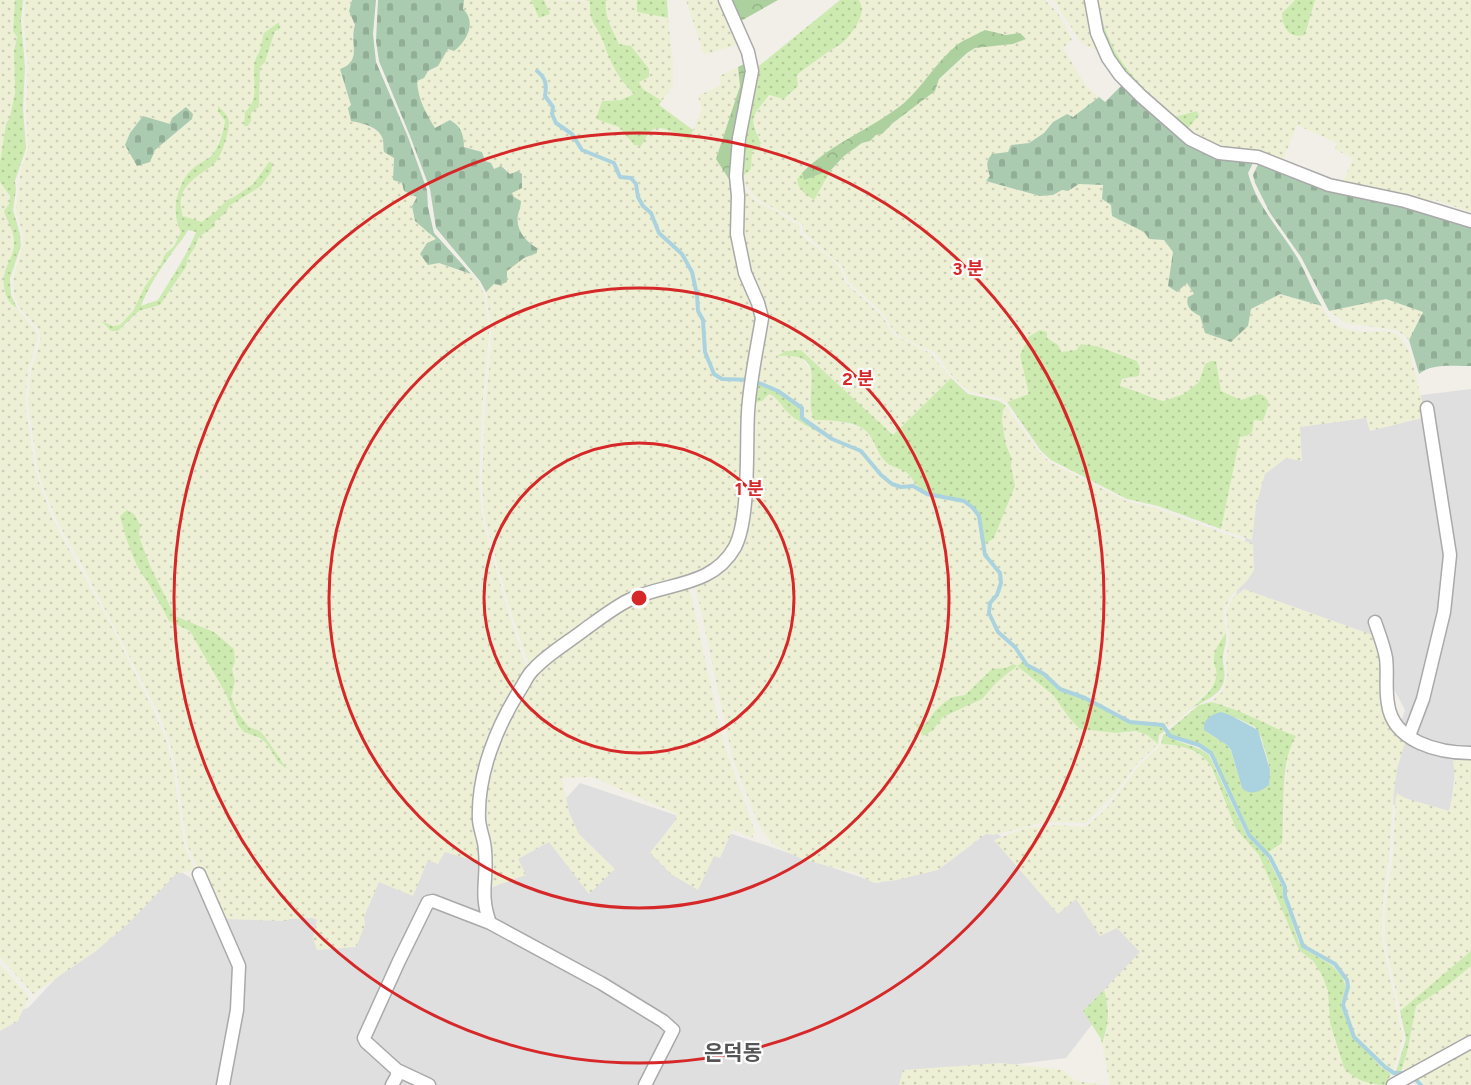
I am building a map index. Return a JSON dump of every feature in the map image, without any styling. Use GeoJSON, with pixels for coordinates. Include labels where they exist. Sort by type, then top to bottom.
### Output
{"type":"FeatureCollection","features":[{"type":"Feature","properties":{"kind":"street"},"geometry":{"type":"LineString","coordinates":[[490,923],[484,908],[483,894],[485,850],[479,821],[481,793],[487,761],[495,738],[504,717],[532,671],[555,651],[628,600],[708,575],[721,565],[735,547],[740,532],[744,512],[748,410],[762,318],[741,257],[736,224],[739,138],[752,71],[748,52],[725,0]]}},
{"type":"Feature","properties":{"kind":"street"},"geometry":{"type":"LineString","coordinates":[[1091,0],[1097,33],[1108,58],[1120,75],[1190,139],[1219,153],[1258,157],[1329,185],[1405,201],[1471,221]]}},
{"type":"Feature","properties":{"kind":"street"},"geometry":{"type":"LineString","coordinates":[[1409,736],[1423,699],[1444,612],[1450,555],[1427,408]]}},
{"type":"Feature","properties":{"kind":"street"},"geometry":{"type":"LineString","coordinates":[[1375,622],[1386,656],[1388,705],[1395,723],[1424,746],[1450,753],[1471,753]]}},
{"type":"Feature","properties":{"kind":"street"},"geometry":{"type":"LineString","coordinates":[[199,874],[239,966],[237,1010],[223,1085]]}},
{"type":"Feature","properties":{"kind":"street"},"geometry":{"type":"LineString","coordinates":[[429,1085],[397,1070],[364,1038],[399,961],[429,902],[433,901],[490,923],[601,983],[663,1021],[673,1030],[645,1085]]}},
{"type":"Feature","properties":{"kind":"street"},"geometry":{"type":"LineString","coordinates":[[1393,1085],[1471,1042]]}},
{"type":"Feature","properties":{"kind":"street"},"geometry":{"type":"LineString","coordinates":[[392,1085],[397,1076],[397,1070]]}},
{"type":"Feature","properties":{"kind":"shaded area"},"geometry":{"type":"Polygon","coordinates":[[[1471,389],[1471,762],[1456,764],[1449,824],[1375,798],[1405,710],[1366,637],[1236,596],[1266,414],[1471,389]]]}},
{"type":"Feature","properties":{"kind":"shaded area"},"geometry":{"type":"Polygon","coordinates":[[[580,783],[878,883],[980,821],[1151,948],[1066,1058],[905,1078],[903,1085],[0,1085],[0,1020],[29,1007],[165,861],[219,897],[538,829],[580,783]]]}},
{"type":"Feature","properties":{"kind":"green space"},"geometry":{"type":"Polygon","coordinates":[[[0,0],[15,0],[13,31],[17,37],[14,51],[15,93],[10,117],[6,124],[0,162],[0,0]]]}},
{"type":"Feature","properties":{"kind":"green space"},"geometry":{"type":"Polygon","coordinates":[[[15,0],[23,0],[21,21],[25,67],[23,108],[26,148],[15,181],[13,210],[21,246],[10,278],[11,295],[17,308],[10,303],[4,284],[4,275],[13,251],[14,238],[4,211],[9,204],[10,196],[0,182],[0,162],[6,124],[10,117],[15,93],[14,51],[17,37],[13,31],[15,0]]]}},
{"type":"Feature","properties":{"kind":"green space"},"geometry":{"type":"Polygon","coordinates":[[[25,0],[352,0],[351,17],[355,25],[352,36],[355,45],[352,62],[340,69],[351,105],[363,123],[381,134],[384,139],[383,147],[394,157],[393,167],[402,183],[417,197],[412,206],[415,221],[437,239],[428,265],[439,263],[471,274],[478,281],[484,294],[489,333],[482,409],[479,486],[483,522],[508,611],[529,670],[485,758],[482,863],[445,852],[438,864],[428,860],[413,896],[379,882],[364,917],[365,925],[356,947],[317,950],[313,938],[317,920],[312,918],[285,921],[222,919],[187,845],[176,767],[160,716],[56,519],[41,481],[28,403],[31,370],[40,342],[40,331],[19,307],[14,294],[13,279],[23,246],[23,234],[16,210],[21,169],[28,148],[26,108],[28,66],[23,21],[25,0]],[[279,22],[264,33],[262,45],[255,60],[255,96],[253,104],[245,112],[251,121],[251,113],[259,106],[260,67],[268,54],[275,31],[280,29],[279,22]],[[221,116],[225,121],[217,147],[211,155],[189,172],[178,192],[175,214],[181,232],[179,238],[165,254],[133,311],[120,325],[113,326],[103,322],[105,327],[123,328],[140,311],[164,300],[186,267],[199,237],[214,226],[215,221],[226,213],[228,206],[261,186],[271,172],[265,167],[253,184],[227,200],[202,223],[183,216],[182,194],[191,179],[214,164],[225,144],[229,122],[221,116]],[[192,120],[170,124],[131,153],[133,161],[155,150],[192,120]],[[120,515],[132,554],[142,576],[149,583],[155,599],[176,625],[190,631],[195,638],[226,694],[238,725],[267,744],[278,762],[286,767],[260,731],[249,727],[238,713],[231,697],[235,681],[232,669],[235,662],[205,628],[175,616],[151,568],[140,539],[141,526],[120,515]]]}},
{"type":"Feature","properties":{"kind":"green space"},"geometry":{"type":"Polygon","coordinates":[[[352,0],[376,0],[373,34],[376,62],[408,137],[427,190],[434,233],[471,274],[439,263],[428,265],[420,254],[427,243],[436,239],[415,221],[412,206],[417,197],[404,191],[402,183],[393,180],[394,158],[384,152],[380,133],[368,126],[351,121],[348,108],[351,105],[340,69],[351,61],[354,51],[355,25],[349,11],[352,0]]]}},
{"type":"Feature","properties":{"kind":"green space"},"geometry":{"type":"Polygon","coordinates":[[[378,0],[464,0],[463,9],[469,20],[469,31],[454,51],[448,49],[438,66],[417,81],[419,94],[435,128],[450,120],[461,131],[464,147],[482,152],[485,161],[491,163],[494,169],[501,166],[510,174],[518,171],[522,174],[522,188],[512,193],[521,201],[518,225],[525,239],[537,248],[537,253],[524,258],[507,271],[507,282],[500,285],[494,284],[486,292],[480,281],[436,228],[430,189],[379,61],[376,41],[378,0]]]}},
{"type":"Feature","properties":{"kind":"green space"},"geometry":{"type":"Polygon","coordinates":[[[464,0],[531,0],[539,18],[550,14],[544,0],[590,1],[590,12],[602,38],[626,87],[634,95],[621,100],[602,101],[624,135],[647,138],[650,132],[658,128],[670,130],[689,140],[702,109],[698,96],[721,85],[719,76],[738,67],[740,85],[733,110],[732,224],[757,316],[750,379],[723,378],[715,373],[706,352],[704,320],[700,311],[693,272],[683,253],[660,232],[652,212],[644,206],[639,196],[637,183],[632,177],[621,177],[615,162],[583,149],[573,133],[557,122],[553,114],[554,107],[547,100],[548,88],[545,76],[533,68],[543,77],[546,88],[545,101],[552,108],[552,114],[555,123],[571,134],[582,151],[614,164],[620,178],[631,179],[636,184],[637,197],[643,207],[651,213],[659,233],[681,254],[691,272],[697,295],[698,311],[703,320],[705,353],[708,365],[714,374],[722,380],[750,381],[738,533],[719,563],[585,621],[529,664],[510,609],[485,520],[482,485],[485,408],[491,347],[486,292],[508,276],[507,271],[511,267],[531,256],[537,248],[526,240],[519,228],[520,210],[512,193],[518,172],[510,174],[506,168],[494,169],[477,149],[463,147],[457,124],[450,120],[435,128],[422,107],[418,92],[417,81],[424,78],[428,71],[435,69],[449,48],[465,38],[469,30],[463,9],[464,0]]]}},
{"type":"Feature","properties":{"kind":"green space"},"geometry":{"type":"Polygon","coordinates":[[[531,0],[544,0],[550,14],[539,18],[531,0]]]}},
{"type":"Feature","properties":{"kind":"green space"},"geometry":{"type":"Polygon","coordinates":[[[584,0],[608,0],[606,7],[608,18],[619,44],[631,46],[649,69],[649,77],[639,82],[643,89],[662,101],[659,105],[693,130],[689,140],[669,130],[658,128],[649,133],[641,146],[634,145],[619,127],[596,119],[602,101],[621,100],[634,94],[615,70],[592,19],[590,1],[584,0]]]}},
{"type":"Feature","properties":{"kind":"green space"},"geometry":{"type":"Polygon","coordinates":[[[608,0],[637,0],[637,12],[668,18],[673,86],[662,101],[643,89],[639,82],[637,54],[631,46],[619,44],[605,7],[608,0]]]}},
{"type":"Feature","properties":{"kind":"green space"},"geometry":{"type":"Polygon","coordinates":[[[637,0],[667,0],[668,18],[637,12],[637,0]]]}},
{"type":"Feature","properties":{"kind":"green space"},"geometry":{"type":"Polygon","coordinates":[[[686,0],[722,0],[739,44],[704,55],[686,0]]]}},
{"type":"Feature","properties":{"kind":"green space"},"geometry":{"type":"Polygon","coordinates":[[[729,0],[778,0],[739,22],[729,0]]]}},
{"type":"Feature","properties":{"kind":"green space"},"geometry":{"type":"Polygon","coordinates":[[[840,0],[859,0],[862,10],[855,27],[847,39],[799,73],[798,86],[784,99],[769,95],[759,108],[753,122],[761,143],[756,150],[752,151],[751,169],[740,179],[754,70],[840,0]]]}},
{"type":"Feature","properties":{"kind":"green space"},"geometry":{"type":"Polygon","coordinates":[[[859,0],[1045,0],[1058,13],[1072,40],[1063,48],[1086,86],[1099,97],[1073,117],[1067,114],[1053,122],[1044,133],[1029,143],[1011,145],[1008,152],[988,159],[990,177],[987,181],[1040,196],[1053,195],[1062,190],[1068,191],[1079,184],[1104,185],[1112,216],[1144,232],[1149,239],[1164,240],[1174,252],[1168,286],[1180,289],[1186,282],[1194,294],[1194,313],[1203,319],[1203,326],[1212,336],[1250,317],[1251,309],[1280,294],[1322,306],[1332,323],[1346,329],[1360,332],[1387,331],[1399,335],[1410,353],[1426,417],[1370,431],[1366,418],[1300,427],[1302,461],[1286,458],[1265,474],[1256,506],[1252,540],[1221,529],[1240,436],[1247,436],[1254,420],[1263,421],[1269,403],[1253,394],[1241,401],[1221,391],[1216,361],[1203,371],[1199,382],[1191,389],[1184,394],[1163,401],[1140,395],[1133,389],[1120,387],[1122,379],[1133,379],[1140,368],[1136,361],[1097,346],[1081,344],[1076,350],[1062,352],[1047,338],[1028,344],[1030,394],[1007,402],[1000,398],[970,392],[953,377],[935,353],[899,336],[885,315],[848,281],[842,266],[803,232],[802,224],[757,199],[740,179],[747,173],[752,150],[761,143],[753,120],[759,106],[769,95],[784,99],[792,93],[799,73],[832,49],[839,47],[858,20],[862,9],[859,0]],[[996,33],[938,63],[923,85],[903,104],[812,163],[797,179],[801,191],[814,199],[831,170],[844,156],[862,143],[882,134],[967,53],[975,48],[1013,44],[1026,39],[996,33]]]}},
{"type":"Feature","properties":{"kind":"green space"},"geometry":{"type":"Polygon","coordinates":[[[1054,0],[1087,0],[1099,51],[1082,44],[1054,0]]]}},
{"type":"Feature","properties":{"kind":"green space"},"geometry":{"type":"Polygon","coordinates":[[[1094,0],[1098,0],[1108,37],[1135,78],[1174,117],[1197,111],[1199,115],[1185,132],[1116,63],[1104,42],[1094,0]]]}},
{"type":"Feature","properties":{"kind":"green space"},"geometry":{"type":"Polygon","coordinates":[[[1098,0],[1295,0],[1282,13],[1305,35],[1315,0],[1471,0],[1471,212],[1435,200],[1431,204],[1342,185],[1353,159],[1335,149],[1337,143],[1297,125],[1282,163],[1225,150],[1185,132],[1199,115],[1196,111],[1174,117],[1130,73],[1109,43],[1098,0]]]}},
{"type":"Feature","properties":{"kind":"green space"},"geometry":{"type":"Polygon","coordinates":[[[1295,0],[1315,0],[1305,35],[1299,36],[1291,33],[1283,23],[1282,13],[1295,0]]]}},
{"type":"Feature","properties":{"kind":"green space"},"geometry":{"type":"Polygon","coordinates":[[[279,22],[280,29],[275,31],[265,62],[260,67],[259,107],[251,113],[248,126],[244,126],[245,112],[253,101],[255,61],[264,33],[279,22]]]}},
{"type":"Feature","properties":{"kind":"green space"},"geometry":{"type":"Polygon","coordinates":[[[985,30],[1006,35],[1020,33],[1026,39],[1013,44],[975,48],[967,53],[939,79],[935,91],[882,134],[862,143],[844,156],[831,170],[804,180],[802,173],[813,162],[904,103],[950,52],[960,43],[985,30]]]}},
{"type":"Feature","properties":{"kind":"green space"},"geometry":{"type":"Polygon","coordinates":[[[746,63],[747,74],[732,184],[716,159],[740,86],[738,67],[746,63]]]}},
{"type":"Feature","properties":{"kind":"green space"},"geometry":{"type":"Polygon","coordinates":[[[1124,83],[1191,146],[1207,154],[1254,161],[1248,173],[1257,197],[1298,259],[1322,306],[1280,294],[1251,309],[1248,326],[1231,342],[1205,333],[1200,316],[1188,306],[1188,297],[1194,294],[1187,283],[1177,292],[1168,286],[1173,252],[1164,240],[1149,239],[1144,232],[1112,216],[1111,205],[1102,199],[1103,185],[1079,184],[1068,191],[1062,190],[1053,195],[1040,196],[986,181],[990,176],[987,165],[992,154],[1008,152],[1011,145],[1029,143],[1044,133],[1053,122],[1067,114],[1073,117],[1099,97],[1105,102],[1124,83]]]}},
{"type":"Feature","properties":{"kind":"green space"},"geometry":{"type":"Polygon","coordinates":[[[218,106],[229,121],[224,144],[216,162],[193,180],[184,191],[181,198],[183,216],[202,222],[227,200],[253,184],[269,162],[273,163],[271,172],[261,186],[229,206],[226,213],[215,221],[215,226],[199,237],[186,267],[160,305],[139,311],[118,331],[111,331],[101,321],[113,326],[120,325],[133,311],[145,286],[160,266],[165,254],[174,246],[181,232],[176,216],[179,191],[191,170],[211,156],[216,149],[225,121],[218,111],[218,106]],[[188,230],[147,291],[141,306],[158,300],[196,232],[188,230]]]}},
{"type":"Feature","properties":{"kind":"green space"},"geometry":{"type":"Polygon","coordinates":[[[186,107],[193,114],[192,119],[155,150],[150,162],[137,166],[125,145],[130,133],[143,116],[170,124],[172,118],[186,107]]]}},
{"type":"Feature","properties":{"kind":"green space"},"geometry":{"type":"Polygon","coordinates":[[[1259,162],[1471,225],[1471,366],[1430,368],[1419,374],[1409,340],[1423,312],[1386,299],[1329,311],[1301,257],[1270,213],[1255,183],[1253,175],[1259,162]]]}},
{"type":"Feature","properties":{"kind":"green space"},"geometry":{"type":"Polygon","coordinates":[[[831,170],[814,200],[800,189],[797,179],[802,173],[804,179],[831,170]]]}},
{"type":"Feature","properties":{"kind":"green space"},"geometry":{"type":"Polygon","coordinates":[[[738,181],[755,201],[800,226],[800,234],[833,260],[840,268],[845,282],[882,316],[894,335],[930,353],[951,378],[893,435],[801,350],[779,355],[801,357],[811,371],[813,378],[809,398],[814,420],[830,419],[866,431],[888,464],[903,469],[920,489],[914,485],[901,486],[892,483],[881,474],[862,450],[823,433],[816,425],[803,417],[803,407],[779,390],[754,379],[764,319],[742,254],[738,181]]]}},
{"type":"Feature","properties":{"kind":"green space"},"geometry":{"type":"Polygon","coordinates":[[[0,182],[10,196],[6,218],[11,227],[14,244],[12,256],[4,274],[4,285],[13,307],[17,308],[37,332],[37,341],[28,370],[25,403],[39,482],[53,520],[110,623],[157,718],[173,767],[184,845],[194,868],[194,870],[176,874],[129,923],[96,951],[33,994],[0,957],[0,182]]]}},
{"type":"Feature","properties":{"kind":"green space"},"geometry":{"type":"Polygon","coordinates":[[[1386,299],[1423,312],[1409,340],[1397,330],[1346,323],[1329,311],[1386,299]]]}},
{"type":"Feature","properties":{"kind":"green space"},"geometry":{"type":"Polygon","coordinates":[[[1040,330],[1047,332],[1047,338],[1058,345],[1062,352],[1076,350],[1081,344],[1097,346],[1137,361],[1140,368],[1139,376],[1122,379],[1120,386],[1163,401],[1184,394],[1199,382],[1205,364],[1211,361],[1216,361],[1221,391],[1241,400],[1256,394],[1266,398],[1269,403],[1263,421],[1254,420],[1252,432],[1240,437],[1221,529],[1158,506],[1127,499],[1051,460],[1041,451],[1007,402],[1029,394],[1020,355],[1028,343],[1028,337],[1040,330]]]}},
{"type":"Feature","properties":{"kind":"green space"},"geometry":{"type":"Polygon","coordinates":[[[801,350],[893,435],[951,378],[968,394],[999,401],[1006,406],[1002,420],[1006,445],[1012,459],[1015,486],[994,538],[984,545],[980,515],[973,507],[956,498],[932,495],[923,491],[907,473],[887,463],[870,436],[862,428],[842,422],[814,420],[811,408],[810,366],[805,360],[794,356],[777,356],[786,351],[801,350]]]}},
{"type":"Feature","properties":{"kind":"green space"},"geometry":{"type":"Polygon","coordinates":[[[754,382],[778,392],[801,408],[802,418],[822,434],[787,412],[772,395],[769,394],[762,401],[753,403],[754,382]]]}},
{"type":"Feature","properties":{"kind":"green space"},"geometry":{"type":"Polygon","coordinates":[[[769,394],[773,395],[788,413],[809,428],[861,452],[880,476],[892,484],[913,487],[927,495],[950,498],[973,508],[978,516],[984,555],[1000,573],[996,595],[989,603],[991,622],[997,632],[1014,647],[1023,661],[1018,666],[1053,695],[1061,705],[1116,733],[1142,732],[1158,744],[1136,765],[1116,792],[1086,823],[1037,824],[994,835],[986,834],[938,870],[874,883],[856,873],[805,860],[791,854],[773,844],[766,835],[757,821],[732,756],[696,588],[697,584],[737,547],[753,403],[762,401],[769,394]],[[1013,664],[1006,668],[992,669],[965,695],[959,696],[926,724],[916,724],[932,731],[943,717],[982,699],[996,683],[1017,666],[1013,664]]]}},
{"type":"Feature","properties":{"kind":"green space"},"geometry":{"type":"Polygon","coordinates":[[[1006,406],[1038,451],[1050,462],[1126,501],[1155,508],[1253,544],[1254,570],[1247,581],[1232,595],[1224,610],[1226,633],[1218,645],[1215,682],[1178,721],[1167,728],[1164,724],[1130,721],[1086,697],[1060,688],[1045,673],[1028,664],[1016,646],[998,631],[992,621],[991,604],[998,595],[1002,583],[1001,572],[986,554],[984,545],[994,538],[1015,486],[1012,459],[1006,445],[1002,420],[1006,406]]]}},
{"type":"Feature","properties":{"kind":"green space"},"geometry":{"type":"Polygon","coordinates":[[[127,510],[134,514],[141,526],[140,539],[151,568],[175,616],[214,632],[234,649],[235,662],[232,669],[235,681],[231,697],[234,704],[249,727],[260,731],[266,738],[287,769],[278,762],[267,744],[260,738],[244,732],[238,725],[226,694],[190,631],[169,621],[131,552],[120,516],[127,510]]]}},
{"type":"Feature","properties":{"kind":"green space"},"geometry":{"type":"Polygon","coordinates":[[[689,586],[723,741],[755,832],[752,838],[733,829],[720,858],[714,856],[698,890],[671,874],[650,853],[675,821],[677,814],[592,777],[562,778],[569,812],[579,834],[615,869],[589,894],[549,842],[518,859],[526,875],[487,889],[483,801],[494,746],[536,672],[629,603],[689,586]]]}},
{"type":"Feature","properties":{"kind":"green space"},"geometry":{"type":"Polygon","coordinates":[[[1244,589],[1378,637],[1385,694],[1407,736],[1397,769],[1382,910],[1382,942],[1403,1038],[1393,1071],[1355,1036],[1345,1005],[1349,987],[1348,979],[1336,963],[1303,945],[1286,896],[1286,887],[1271,856],[1267,853],[1282,843],[1283,797],[1290,746],[1276,729],[1228,706],[1211,702],[1222,692],[1227,679],[1226,659],[1229,641],[1226,612],[1233,598],[1244,589]]]}},
{"type":"Feature","properties":{"kind":"green space"},"geometry":{"type":"Polygon","coordinates":[[[1226,633],[1222,686],[1215,695],[1190,710],[1206,695],[1215,682],[1217,673],[1214,655],[1226,633]]]}},
{"type":"Feature","properties":{"kind":"green space"},"geometry":{"type":"Polygon","coordinates":[[[1023,661],[1027,666],[1044,675],[1060,690],[1085,699],[1129,723],[1163,725],[1166,730],[1159,735],[1158,744],[1147,735],[1136,731],[1116,733],[1080,729],[1053,695],[1017,666],[996,683],[982,699],[943,717],[932,731],[923,736],[915,724],[926,724],[945,702],[953,697],[965,695],[992,669],[1006,668],[1013,664],[1018,666],[1023,661]]]}},
{"type":"Feature","properties":{"kind":"green space"},"geometry":{"type":"Polygon","coordinates":[[[1211,702],[1222,705],[1296,736],[1285,773],[1282,843],[1267,853],[1249,834],[1211,752],[1199,744],[1171,735],[1168,731],[1199,705],[1211,702]],[[1230,715],[1204,730],[1227,745],[1231,751],[1242,788],[1269,765],[1261,737],[1255,727],[1230,715]]]}},
{"type":"Feature","properties":{"kind":"green space"},"geometry":{"type":"Polygon","coordinates":[[[1166,733],[1209,755],[1247,836],[1267,857],[1283,888],[1284,898],[1299,943],[1306,950],[1333,966],[1343,978],[1346,988],[1341,1004],[1353,1037],[1381,1067],[1391,1074],[1385,1085],[1363,1081],[1344,1068],[1330,1023],[1328,991],[1322,975],[1313,961],[1299,950],[1259,855],[1236,829],[1208,762],[1190,749],[1161,744],[1163,735],[1166,733]]]}},
{"type":"Feature","properties":{"kind":"green space"},"geometry":{"type":"Polygon","coordinates":[[[1161,744],[1186,747],[1209,763],[1236,829],[1259,855],[1299,950],[1313,961],[1322,975],[1328,991],[1330,1023],[1337,1048],[1349,1074],[1376,1085],[1110,1085],[1102,1044],[1107,1030],[1109,1010],[1104,990],[1140,952],[1117,928],[1100,936],[1076,899],[1058,914],[994,840],[1026,828],[1058,825],[1087,826],[1106,809],[1139,766],[1161,744]]]}},
{"type":"Feature","properties":{"kind":"green space"},"geometry":{"type":"Polygon","coordinates":[[[1471,756],[1471,951],[1400,1011],[1385,941],[1385,910],[1393,855],[1396,793],[1405,798],[1449,811],[1455,784],[1453,757],[1471,756]]]}},
{"type":"Feature","properties":{"kind":"green space"},"geometry":{"type":"Polygon","coordinates":[[[1471,951],[1471,966],[1448,985],[1416,1006],[1407,1053],[1401,1071],[1396,1071],[1406,1039],[1400,1011],[1471,951]]]}},
{"type":"Feature","properties":{"kind":"green space"},"geometry":{"type":"Polygon","coordinates":[[[0,964],[29,997],[18,1021],[0,1031],[0,964]]]}},
{"type":"Feature","properties":{"kind":"green space"},"geometry":{"type":"Polygon","coordinates":[[[1471,966],[1471,1040],[1408,1071],[1401,1071],[1416,1006],[1471,966]]]}},
{"type":"Feature","properties":{"kind":"green space"},"geometry":{"type":"Polygon","coordinates":[[[1104,990],[1108,1017],[1102,1044],[1083,1011],[1104,990]]]}},
{"type":"Feature","properties":{"kind":"green space"},"geometry":{"type":"Polygon","coordinates":[[[1471,1045],[1471,1085],[1424,1085],[1418,1077],[1471,1045]]]}},
{"type":"Feature","properties":{"kind":"green space"},"geometry":{"type":"Polygon","coordinates":[[[1001,1063],[1063,1070],[1076,1081],[1104,1085],[899,1085],[903,1070],[1001,1063]]]}},
{"type":"Feature","properties":{"kind":"water"},"geometry":{"type":"Polygon","coordinates":[[[1221,712],[1258,730],[1270,770],[1269,785],[1262,790],[1248,792],[1242,788],[1231,750],[1204,730],[1208,718],[1221,712]]]}},
{"type":"Feature","properties":{"kind":"waterway"},"geometry":{"type":"LineString","coordinates":[[537,71],[545,82],[545,96],[553,107],[552,114],[556,123],[572,134],[582,150],[614,163],[620,177],[631,178],[636,184],[638,197],[651,213],[659,233],[682,254],[692,272],[698,311],[703,320],[705,352],[714,374],[722,379],[752,380],[778,391],[802,408],[802,418],[832,439],[861,451],[881,475],[892,484],[901,487],[913,486],[927,494],[964,501],[973,508],[979,516],[985,555],[1000,573],[1001,583],[997,595],[990,603],[989,613],[998,632],[1015,647],[1027,665],[1044,674],[1060,689],[1085,698],[1130,722],[1163,725],[1170,736],[1199,745],[1211,753],[1249,835],[1270,857],[1285,887],[1285,896],[1303,946],[1335,964],[1347,980],[1348,987],[1343,1005],[1354,1037],[1385,1067],[1394,1073],[1405,1073]]}},
{"type":"Feature","properties":{"kind":"waterway"},"geometry":{"type":"LineString","coordinates":[[1415,1079],[1421,1085]]}},
{"type":"Feature","properties":{"kind":"district","name":"은덕동"},"geometry":{"type":"Point","coordinates":[733,1053]}}]}
